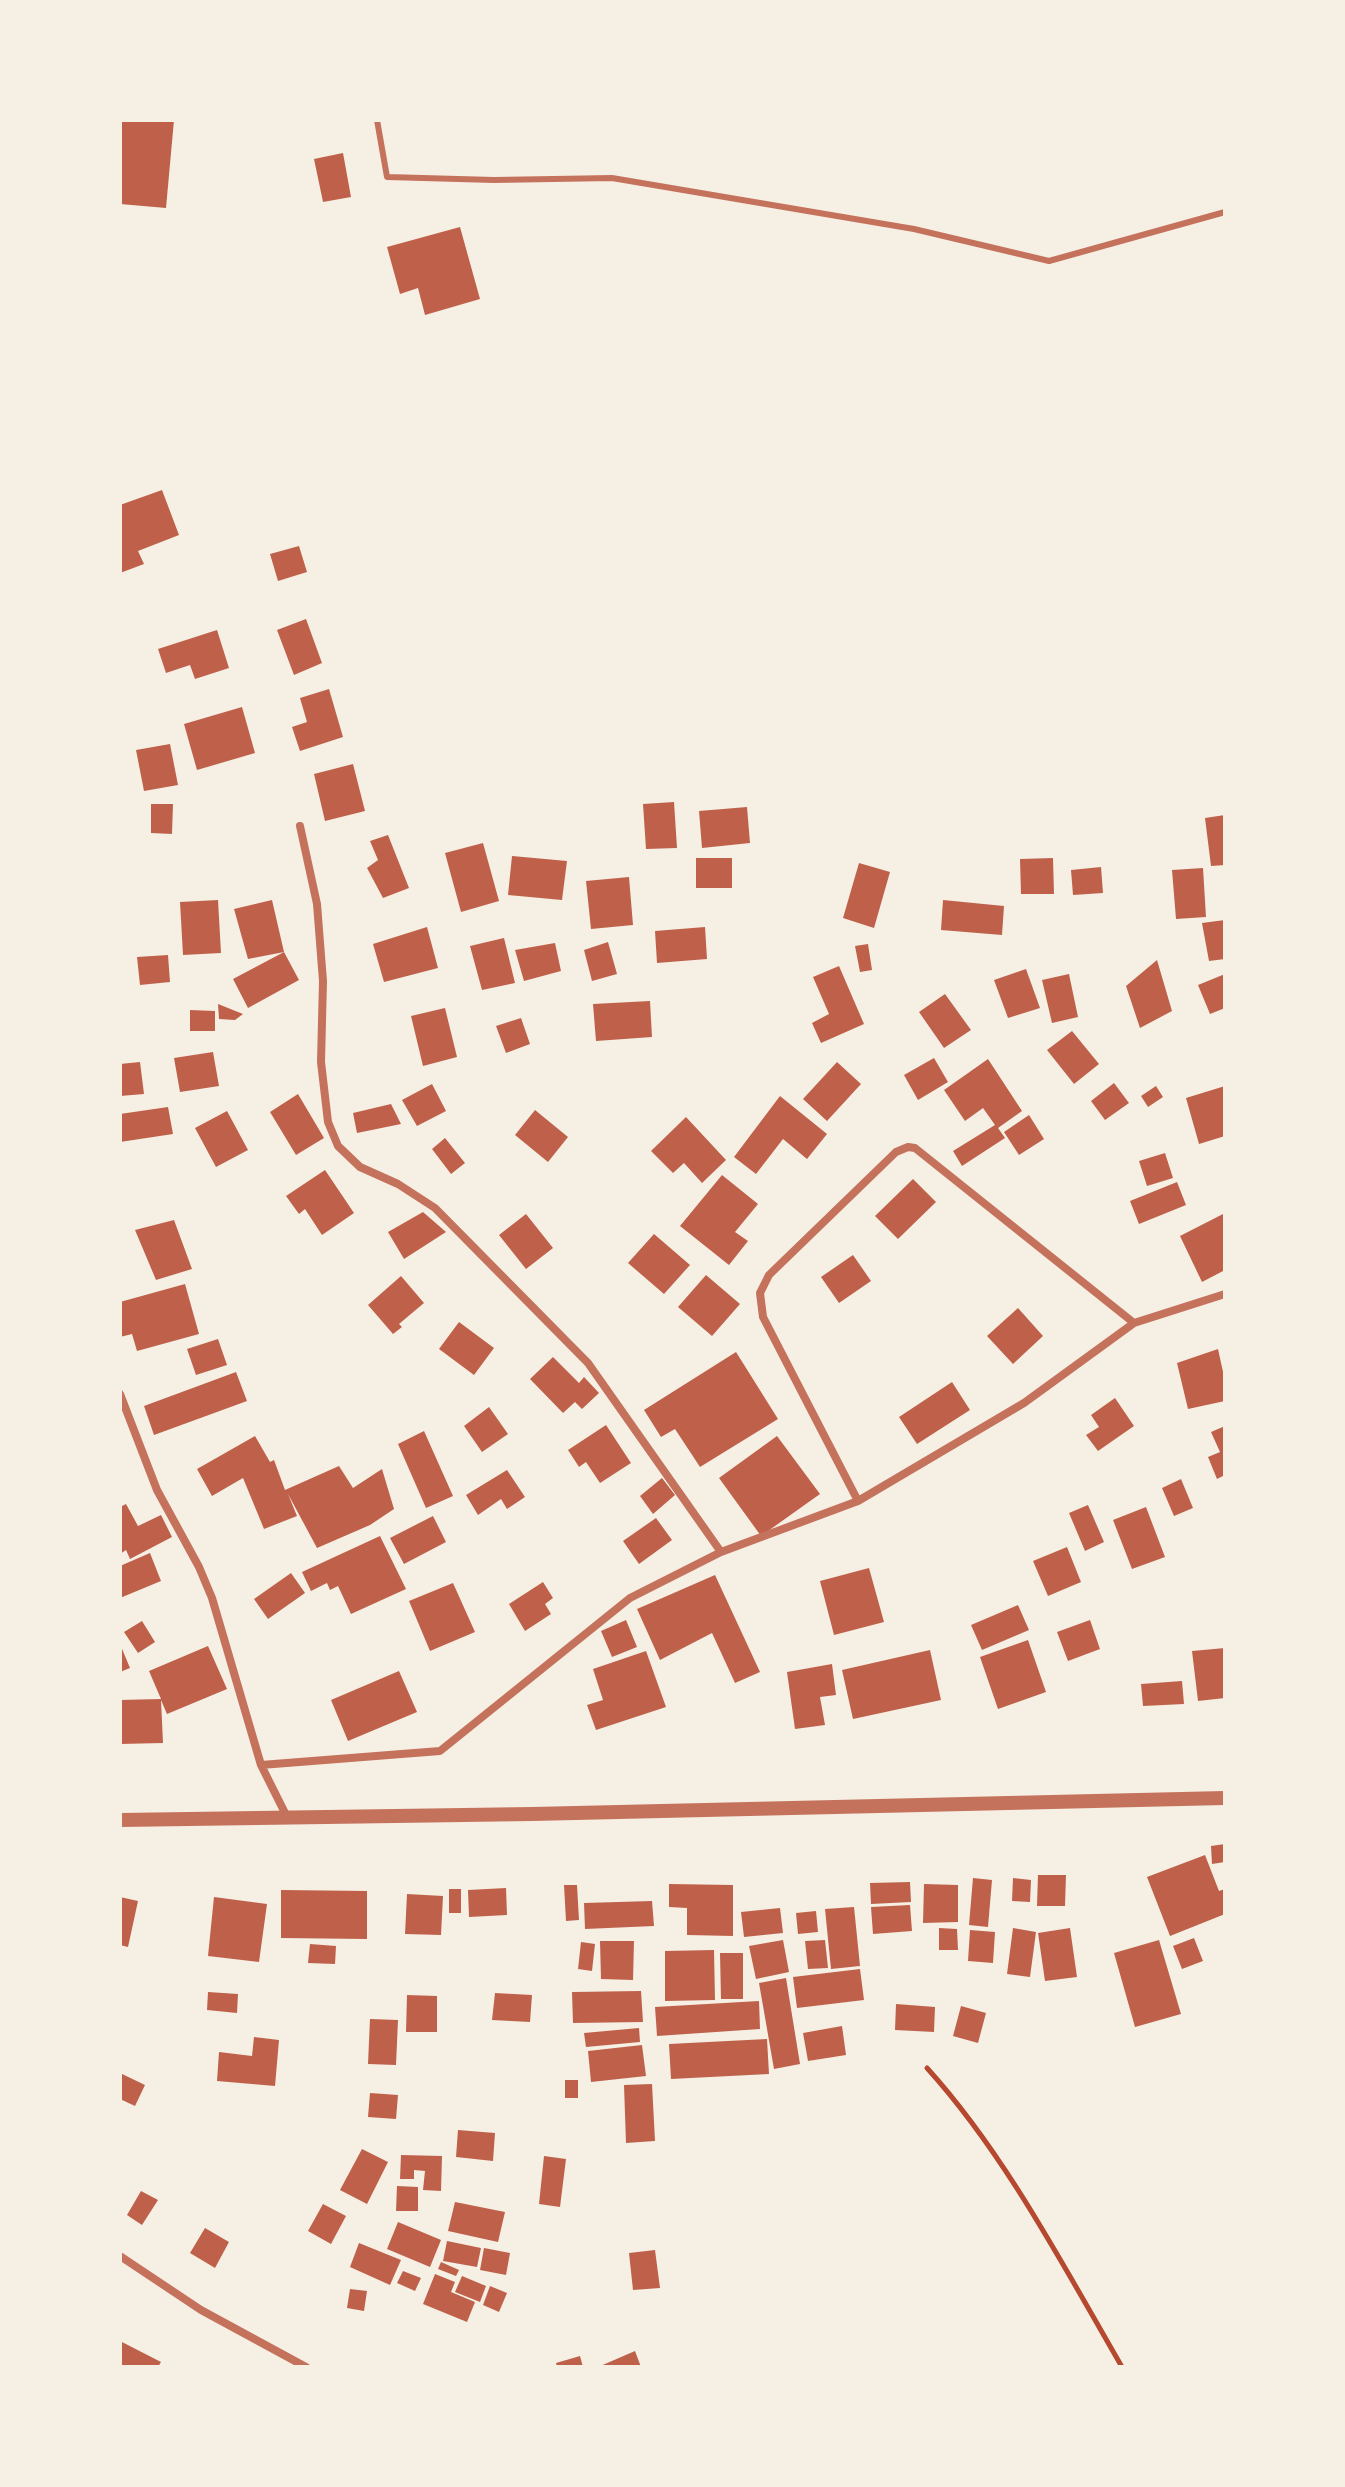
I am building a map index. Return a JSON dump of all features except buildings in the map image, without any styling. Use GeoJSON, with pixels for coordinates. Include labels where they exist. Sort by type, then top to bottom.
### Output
{"type":"FeatureCollection","features":[{"type":"Feature","properties":{"kind":"street"},"geometry":{"type":"LineString","coordinates":[[300,826],[317,904],[323,981],[321,1062],[328,1122],[338,1146],[360,1167],[398,1184],[435,1208],[588,1363],[721,1552]]}},
{"type":"Feature","properties":{"kind":"street"},"geometry":{"type":"LineString","coordinates":[[858,1501],[763,1317],[760,1293],[769,1275],[896,1152],[908,1147],[915,1148],[1134,1323]]}},
{"type":"Feature","properties":{"kind":"street"},"geometry":{"type":"LineString","coordinates":[[261,1765],[440,1751],[630,1598],[721,1552],[858,1501],[1024,1403],[1134,1323],[1225,1294]]}},
{"type":"Feature","properties":{"kind":"street"},"geometry":{"type":"LineString","coordinates":[[120,1394],[157,1490],[199,1567],[212,1598],[261,1765],[287,1817]]}},
{"type":"Feature","properties":{"kind":"street"},"geometry":{"type":"LineString","coordinates":[[120,1820],[1225,1798]]}},
{"type":"Feature","properties":{"kind":"street"},"geometry":{"type":"LineString","coordinates":[[120,2256],[201,2310],[306,2367]]}},
{"type":"Feature","properties":{"kind":"lane"},"geometry":{"type":"LineString","coordinates":[[377,120],[387,177],[494,180],[612,178],[914,229],[1049,261],[1225,212]]}},
{"type":"Feature","properties":{"kind":"path"},"geometry":{"type":"LineString","coordinates":[[927,2068],[960,2105],[1009,2180],[1050,2243],[1122,2367]]}}]}
